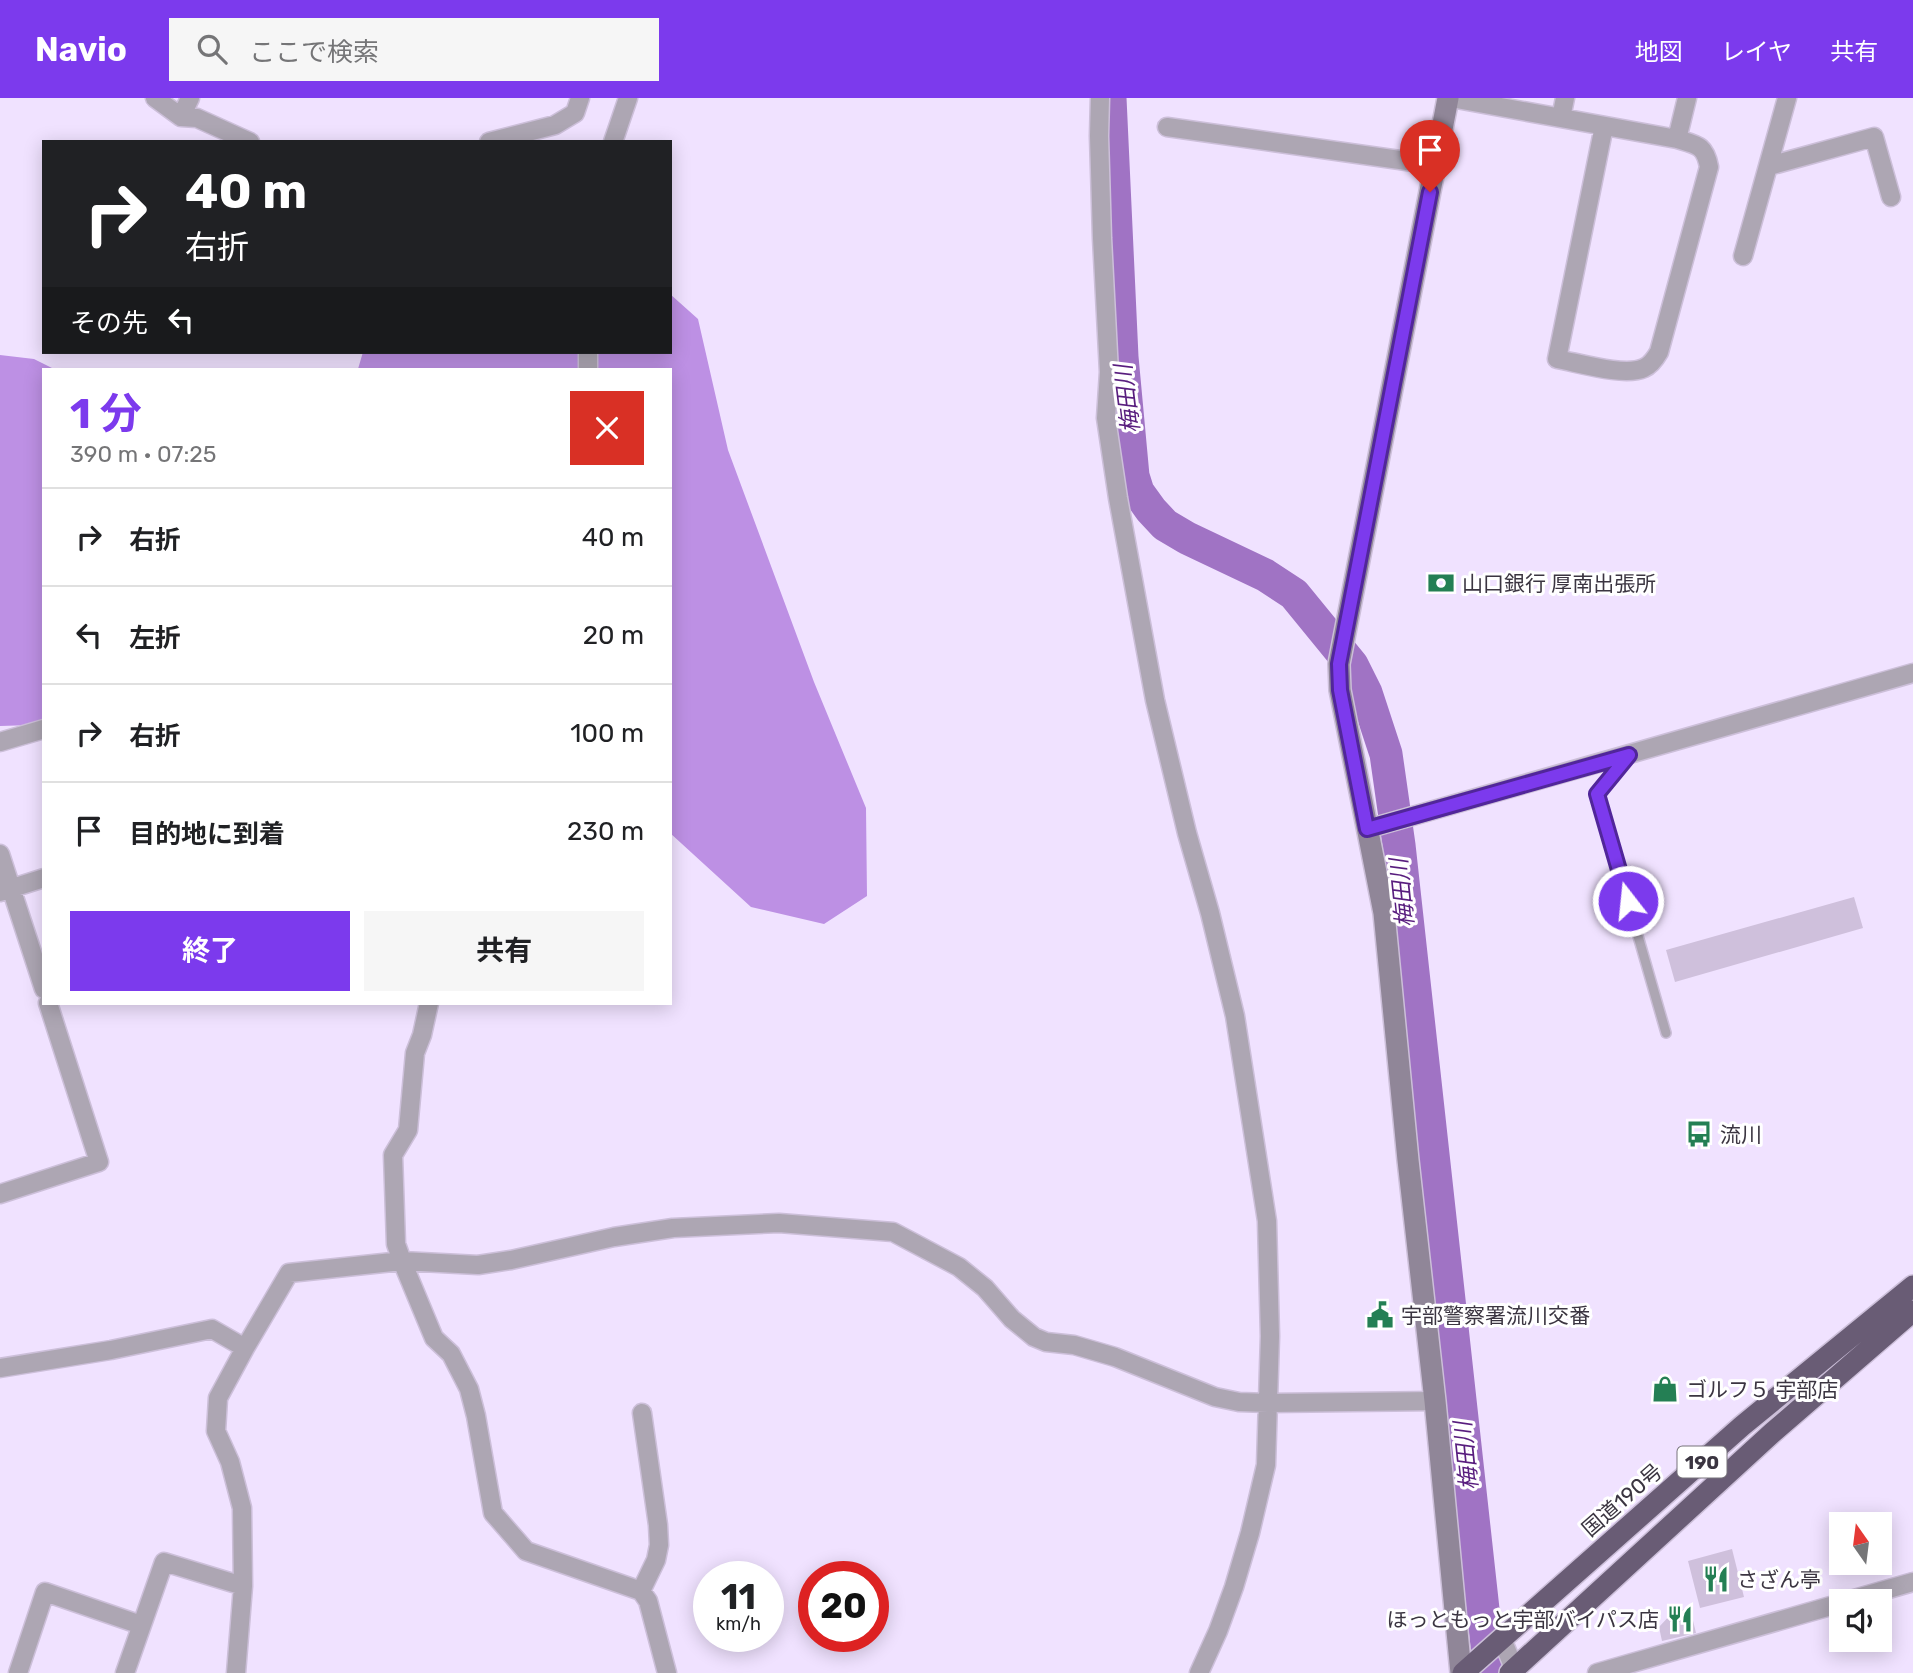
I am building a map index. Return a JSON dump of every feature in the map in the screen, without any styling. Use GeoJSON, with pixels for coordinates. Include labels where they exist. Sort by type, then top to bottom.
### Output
{"type":"FeatureCollection","features":[{"type":"Feature","properties":{"kind":"highway","name":"国道190号"},"geometry":{"type":"LineString","coordinates":[[1465,1671],[1742,1426],[1913,1286]]}},
{"type":"Feature","properties":{"kind":"highway","name":"190"},"geometry":{"type":"LineString","coordinates":[[1513,1672],[1772,1433],[1913,1311]]}},
{"type":"Feature","properties":{"kind":"street"},"geometry":{"type":"LineString","coordinates":[[155,98],[181,117],[197,118],[246,140]]}},
{"type":"Feature","properties":{"kind":"street"},"geometry":{"type":"LineString","coordinates":[[181,117],[190,98]]}},
{"type":"Feature","properties":{"kind":"street"},"geometry":{"type":"LineString","coordinates":[[497,140],[555,125],[575,113],[580,98]]}},
{"type":"Feature","properties":{"kind":"street"},"geometry":{"type":"LineString","coordinates":[[614,140],[628,98]]}},
{"type":"Feature","properties":{"kind":"street"},"geometry":{"type":"LineString","coordinates":[[1100,98],[1102,238],[1109,372],[1107,418],[1118,498],[1155,700],[1235,1016],[1267,1221],[1270,1336],[1266,1465],[1234,1587],[1199,1673]]}},
{"type":"Feature","properties":{"kind":"street"},"geometry":{"type":"LineString","coordinates":[[1465,1671],[1384,913],[1340,690],[1339,664],[1449,98],[1677,139],[1700,146],[1707,155],[1709,167],[1660,352],[1652,363],[1643,369],[1627,373],[1557,359],[1604,126]]}},
{"type":"Feature","properties":{"kind":"street"},"geometry":{"type":"LineString","coordinates":[[1561,118],[1565,98]]}},
{"type":"Feature","properties":{"kind":"street"},"geometry":{"type":"LineString","coordinates":[[1677,139],[1687,98]]}},
{"type":"Feature","properties":{"kind":"street"},"geometry":{"type":"LineString","coordinates":[[1744,256],[1787,98]]}},
{"type":"Feature","properties":{"kind":"street"},"geometry":{"type":"LineString","coordinates":[[1167,127],[1435,165]]}},
{"type":"Feature","properties":{"kind":"street"},"geometry":{"type":"LineString","coordinates":[[1769,166],[1874,136],[1891,197]]}},
{"type":"Feature","properties":{"kind":"street"},"geometry":{"type":"LineString","coordinates":[[1367,829],[1913,673]]}},
{"type":"Feature","properties":{"kind":"street"},"geometry":{"type":"LineString","coordinates":[[0,742],[42,730]]}},
{"type":"Feature","properties":{"kind":"street"},"geometry":{"type":"LineString","coordinates":[[0,854],[6,890],[42,984]]}},
{"type":"Feature","properties":{"kind":"street"},"geometry":{"type":"LineString","coordinates":[[6,890],[42,879]]}},
{"type":"Feature","properties":{"kind":"street"},"geometry":{"type":"LineString","coordinates":[[1,1190],[99,1162],[49,1005]]}},
{"type":"Feature","properties":{"kind":"street"},"geometry":{"type":"LineString","coordinates":[[429,1005],[415,1053],[408,1130],[393,1154],[396,1244],[402,1261],[434,1338],[451,1354],[469,1389],[494,1513],[526,1551],[641,1591],[648,1601],[667,1673]]}},
{"type":"Feature","properties":{"kind":"street"},"geometry":{"type":"LineString","coordinates":[[236,1673],[243,1586],[242,1508],[229,1462],[216,1431],[218,1398],[289,1273],[402,1261],[478,1265],[614,1237],[673,1228],[779,1223],[892,1232],[959,1267],[985,1288],[1012,1319],[1034,1338],[1074,1345],[1115,1357],[1215,1397],[1240,1402],[1268,1403],[1435,1401]]}},
{"type":"Feature","properties":{"kind":"street"},"geometry":{"type":"LineString","coordinates":[[0,1368],[111,1350],[212,1329],[245,1348]]}},
{"type":"Feature","properties":{"kind":"street"},"geometry":{"type":"LineString","coordinates":[[641,1591],[656,1560],[659,1545],[642,1413]]}},
{"type":"Feature","properties":{"kind":"street"},"geometry":{"type":"LineString","coordinates":[[125,1673],[164,1562],[243,1586]]}},
{"type":"Feature","properties":{"kind":"street"},"geometry":{"type":"LineString","coordinates":[[1889,1589],[1913,1582]]}},
{"type":"Feature","properties":{"kind":"street"},"geometry":{"type":"LineString","coordinates":[[18,1673],[45,1592],[141,1625]]}},
{"type":"Feature","properties":{"kind":"street"},"geometry":{"type":"LineString","coordinates":[[1597,1673],[1829,1606]]}},
{"type":"Feature","properties":{"kind":"street"},"geometry":{"type":"LineString","coordinates":[[1499,1641],[1513,1672]]}},
{"type":"Feature","properties":{"kind":"lane"},"geometry":{"type":"LineString","coordinates":[[1629,755],[1597,794],[1666,1033]]}},
{"type":"Feature","properties":{"kind":"shaded area"},"geometry":{"type":"Polygon","coordinates":[[[672,296],[698,319],[728,450],[814,682],[866,808],[867,896],[824,924],[751,907],[672,835],[672,368],[358,368],[362,354],[672,354],[672,296]]]}},
{"type":"Feature","properties":{"kind":"shaded area"},"geometry":{"type":"Polygon","coordinates":[[[0,355],[34,359],[52,368],[42,368],[42,721],[33,725],[0,726],[0,355]]]}},
{"type":"Feature","properties":{"kind":"building"},"geometry":{"type":"Polygon","coordinates":[[[1854,897],[1863,928],[1675,982],[1666,950],[1854,897]]]}},
{"type":"Feature","properties":{"kind":"building","name":"さざん亭"},"geometry":{"type":"Polygon","coordinates":[[[1732,1549],[1744,1597],[1700,1608],[1688,1561],[1732,1549]]]}},
{"type":"Feature","properties":{"kind":"building","name":"ほっともっと宇部バイパス店"},"geometry":{"type":"Polygon","coordinates":[[[1690,1608],[1696,1633],[1662,1641],[1659,1627],[1673,1612],[1690,1608]]]}},
{"type":"Feature","properties":{"kind":"waterway","name":"梅田川"},"geometry":{"type":"LineString","coordinates":[[1110,98],[1122,357],[1133,476],[1138,492],[1165,525],[1265,575],[1294,594],[1352,665],[1366,693],[1386,754],[1399,845],[1490,1673]]}},
{"type":"Feature","properties":{"kind":"place","name":"山口銀行 厚南出張所"},"geometry":{"type":"Point","coordinates":[1441,583]}},
{"type":"Feature","properties":{"kind":"place","name":"流川"},"geometry":{"type":"Point","coordinates":[1699,1134]}},
{"type":"Feature","properties":{"kind":"place","name":"宇部警察署流川交番"},"geometry":{"type":"Point","coordinates":[1380,1315]}},
{"type":"Feature","properties":{"kind":"place","name":"ゴルフ５ 宇部店"},"geometry":{"type":"Point","coordinates":[1665,1389]}},
{"type":"Feature","properties":{"kind":"place","name":"さざん亭"},"geometry":{"type":"Point","coordinates":[1716,1579]}},
{"type":"Feature","properties":{"kind":"place","name":"ほっともっと宇部バイパス店"},"geometry":{"type":"Point","coordinates":[1680,1619]}},
{"type":"Feature","properties":{"kind":"route"},"geometry":{"type":"LineString","coordinates":[[1430,192],[1339,664],[1340,690],[1367,829],[1629,755],[1597,794],[1628,901]]}}]}
